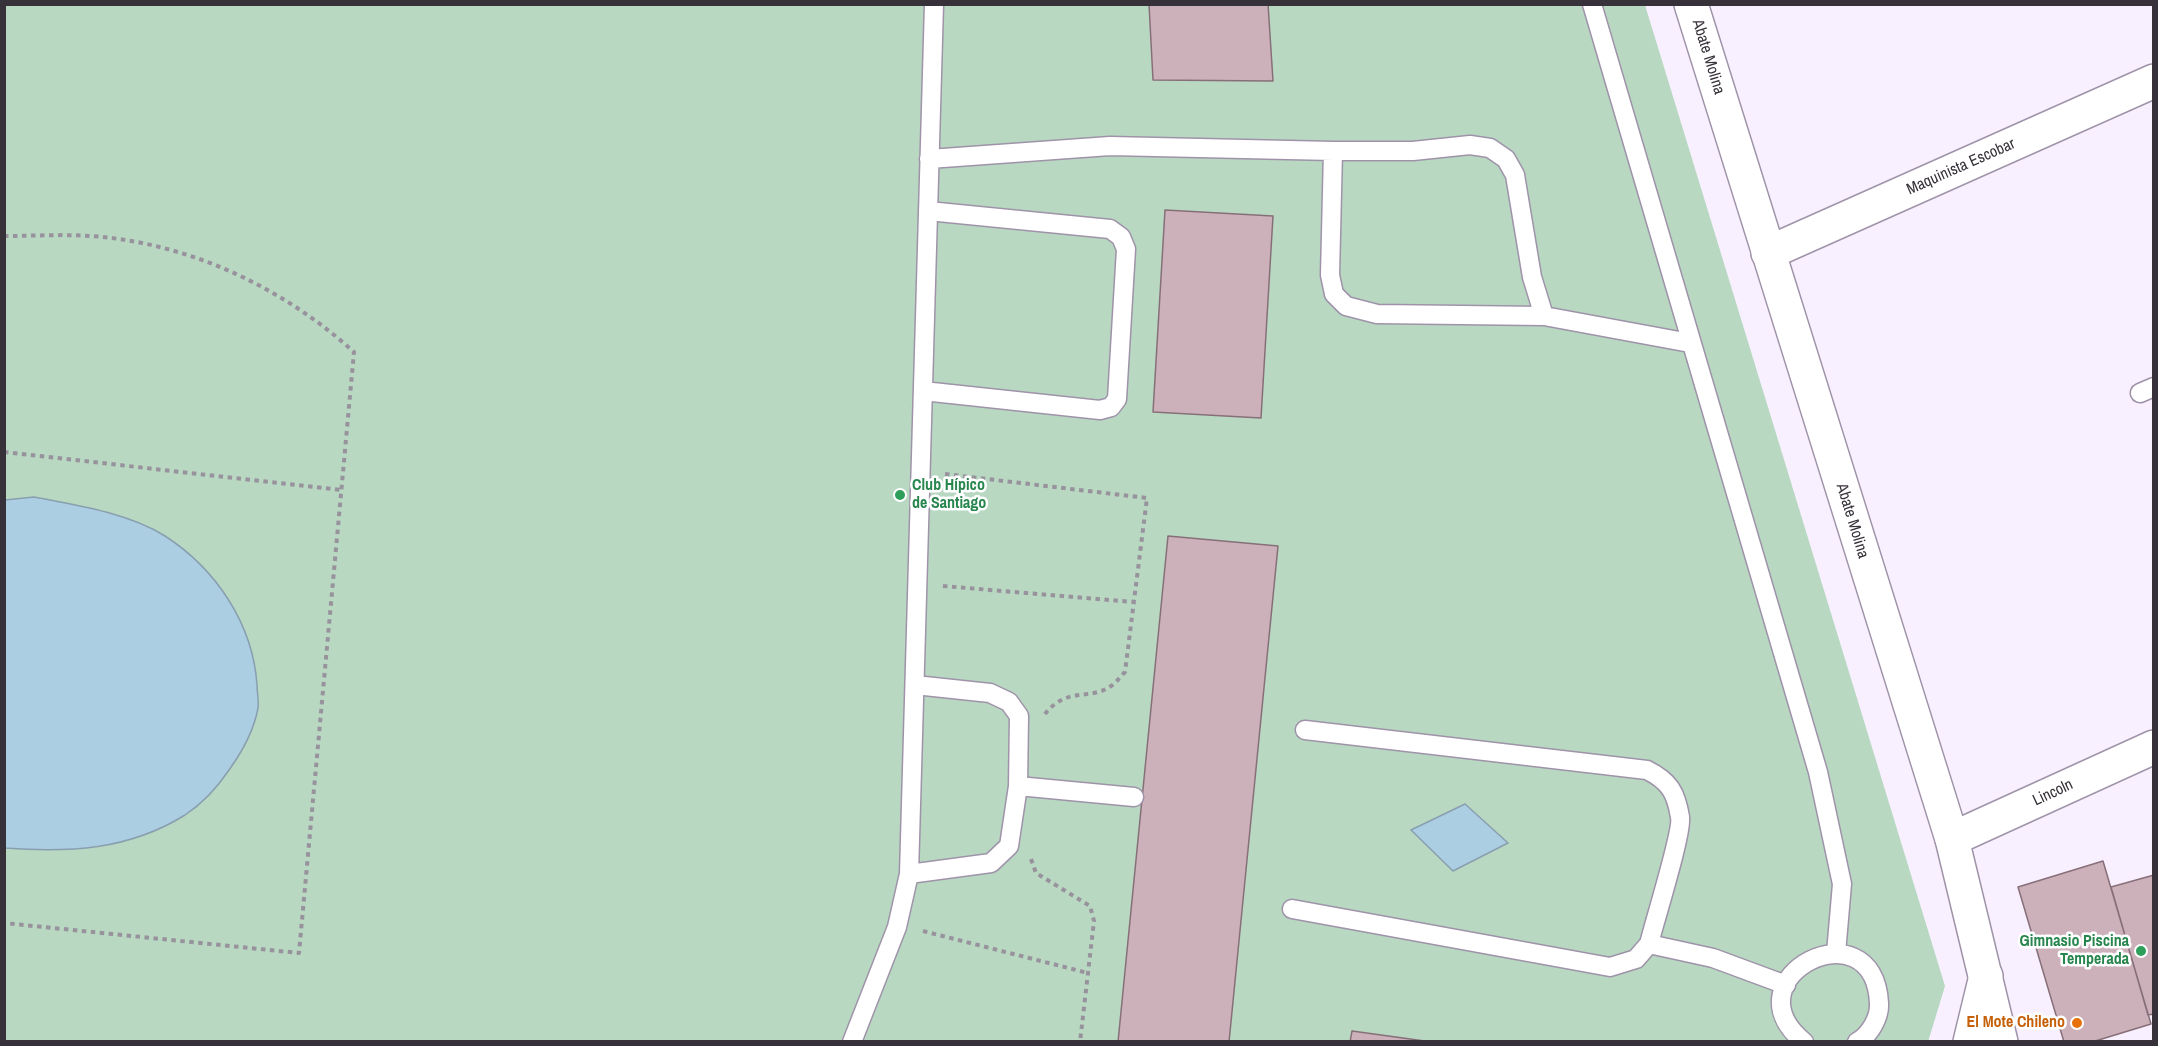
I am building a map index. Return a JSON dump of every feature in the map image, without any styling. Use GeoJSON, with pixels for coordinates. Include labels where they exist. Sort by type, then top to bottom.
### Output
{"type":"FeatureCollection","features":[{"type":"Feature","properties":{"kind":"main road","name":"Abate Molina"},"geometry":{"type":"LineString","coordinates":[[1691,4],[1952,839],[2001,1041]]}},
{"type":"Feature","properties":{"kind":"main road","name":"Maquinista Escobar"},"geometry":{"type":"LineString","coordinates":[[1768,253],[2154,81]]}},
{"type":"Feature","properties":{"kind":"main road","name":"Lincoln"},"geometry":{"type":"LineString","coordinates":[[1952,839],[2154,747]]}},
{"type":"Feature","properties":{"kind":"main road"},"geometry":{"type":"LineString","coordinates":[[1970,1041],[1986,976]]}},
{"type":"Feature","properties":{"kind":"lane"},"geometry":{"type":"LineString","coordinates":[[852,1041],[897,927],[909,874],[934,4]]}},
{"type":"Feature","properties":{"kind":"lane"},"geometry":{"type":"LineString","coordinates":[[1593,4],[1690,343],[1732,473],[1818,772],[1842,884],[1836,953]]}},
{"type":"Feature","properties":{"kind":"lane"},"geometry":{"type":"LineString","coordinates":[[929,159],[1110,146],[1333,151],[1413,151],[1470,145],[1490,148],[1506,159],[1515,175],[1532,277],[1544,316]]}},
{"type":"Feature","properties":{"kind":"lane"},"geometry":{"type":"LineString","coordinates":[[1333,151],[1330,276],[1334,294],[1346,306],[1377,314],[1544,316],[1690,343]]}},
{"type":"Feature","properties":{"kind":"lane"},"geometry":{"type":"LineString","coordinates":[[923,390],[1100,410],[1111,407],[1117,399],[1126,249],[1121,237],[1110,229],[928,212]]}},
{"type":"Feature","properties":{"kind":"lane"},"geometry":{"type":"LineString","coordinates":[[909,874],[991,863],[1009,846],[1018,786],[1019,716],[1009,702],[990,693],[915,685]]}},
{"type":"Feature","properties":{"kind":"lane"},"geometry":{"type":"LineString","coordinates":[[1292,909],[1610,968],[1636,959],[1649,944],[1681,819],[1672,790],[1665,779],[1647,770],[1305,730]]}},
{"type":"Feature","properties":{"kind":"lane"},"geometry":{"type":"LineString","coordinates":[[1018,786],[1134,797]]}},
{"type":"Feature","properties":{"kind":"lane"},"geometry":{"type":"LineString","coordinates":[[1649,944],[1713,958],[1786,985]]}},
{"type":"Feature","properties":{"kind":"lane"},"geometry":{"type":"LineString","coordinates":[[1794,1038],[1785,1016],[1783,997],[1786,985],[1800,964],[1817,956],[1836,953],[1854,959],[1869,971],[1877,988],[1879,1006],[1874,1025],[1857,1041]]}},
{"type":"Feature","properties":{"kind":"path"},"geometry":{"type":"LineString","coordinates":[[4,236],[92,236],[147,244],[201,259],[259,284],[325,325],[354,352],[299,952],[4,923]]}},
{"type":"Feature","properties":{"kind":"path"},"geometry":{"type":"LineString","coordinates":[[4,452],[341,490]]}},
{"type":"Feature","properties":{"kind":"path"},"geometry":{"type":"LineString","coordinates":[[943,474],[1147,498],[1125,672],[1109,688],[1054,702],[1044,715],[1019,731]]}},
{"type":"Feature","properties":{"kind":"path"},"geometry":{"type":"LineString","coordinates":[[941,585],[1134,602]]}},
{"type":"Feature","properties":{"kind":"path"},"geometry":{"type":"LineString","coordinates":[[1011,830],[1028,846],[1036,873],[1090,906],[1094,921],[1080,1041]]}},
{"type":"Feature","properties":{"kind":"path"},"geometry":{"type":"LineString","coordinates":[[912,928],[1088,973]]}},
{"type":"Feature","properties":{"kind":"green space","name":"Club Hípico de Santiago"},"geometry":{"type":"Polygon","coordinates":[[[5,4],[1645,5],[1945,986],[1928,1042],[5,1042],[5,4]]]}},
{"type":"Feature","properties":{"kind":"water"},"geometry":{"type":"Polygon","coordinates":[[[34,497],[101,511],[135,521],[165,536],[183,549],[215,582],[229,600],[248,641],[254,662],[258,708],[243,748],[215,789],[204,800],[185,815],[142,836],[75,849],[5,848],[5,500],[34,497]]]}},
{"type":"Feature","properties":{"kind":"water"},"geometry":{"type":"Polygon","coordinates":[[[1465,804],[1508,843],[1453,871],[1411,830],[1465,804]]]}},
{"type":"Feature","properties":{"kind":"building"},"geometry":{"type":"Polygon","coordinates":[[[1149,4],[1268,4],[1273,81],[1153,80],[1149,4]]]}},
{"type":"Feature","properties":{"kind":"building"},"geometry":{"type":"Polygon","coordinates":[[[1165,210],[1273,216],[1261,418],[1153,412],[1165,210]]]}},
{"type":"Feature","properties":{"kind":"building"},"geometry":{"type":"Polygon","coordinates":[[[1168,536],[1278,546],[1229,1042],[1118,1042],[1168,536]]]}},
{"type":"Feature","properties":{"kind":"building"},"geometry":{"type":"Polygon","coordinates":[[[2103,861],[2151,1024],[2092,1042],[2064,1042],[2018,887],[2103,861]]]}},
{"type":"Feature","properties":{"kind":"building","name":"Gimnasio Piscina Temperada"},"geometry":{"type":"Polygon","coordinates":[[[2154,875],[2154,1014],[2148,1015],[2111,887],[2154,875]]]}},
{"type":"Feature","properties":{"kind":"building"},"geometry":{"type":"Polygon","coordinates":[[[1352,1031],[1432,1042],[1350,1042],[1352,1031]]]}},
{"type":"Feature","properties":{"kind":"place","name":"Club Hípico de Santiago"},"geometry":{"type":"Point","coordinates":[900,495]}},
{"type":"Feature","properties":{"kind":"place","name":"Gimnasio Piscina Temperada"},"geometry":{"type":"Point","coordinates":[2141,951]}},
{"type":"Feature","properties":{"kind":"place","name":"El Mote Chileno"},"geometry":{"type":"Point","coordinates":[2077,1023]}}]}
